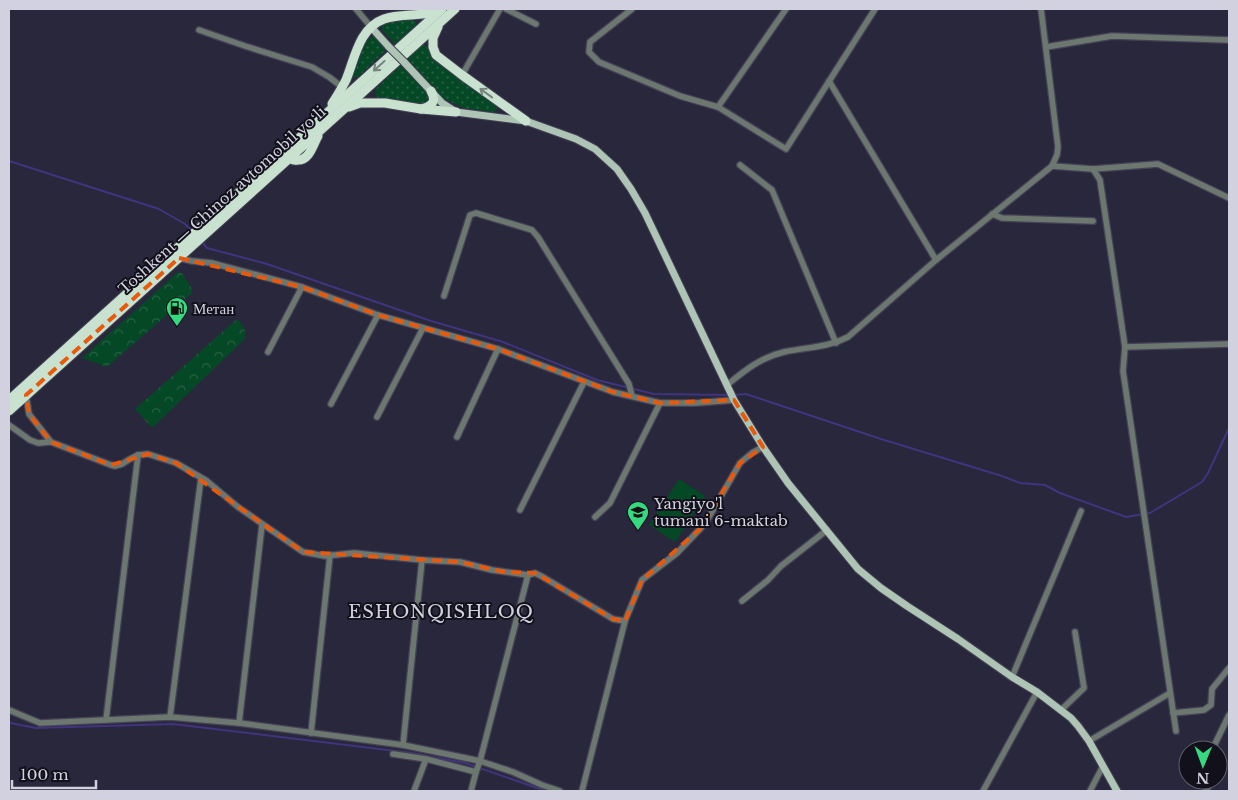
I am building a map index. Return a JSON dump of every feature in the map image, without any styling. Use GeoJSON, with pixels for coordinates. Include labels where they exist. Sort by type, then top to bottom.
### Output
{"type":"FeatureCollection","features":[{"type":"Feature","properties":{"kind":"highway"},"geometry":{"type":"LineString","coordinates":[[327,113],[342,88],[362,38],[371,27],[388,18],[428,14],[442,9]]}},
{"type":"Feature","properties":{"kind":"highway","name":"Toshkent — Chinoz avtomobil yoʻli"},"geometry":{"type":"LineString","coordinates":[[9,411],[182,252],[204,229],[288,154],[327,113],[442,9]]}},
{"type":"Feature","properties":{"kind":"highway","name":"Toshkent — Chinoz avtomobil yoʻli"},"geometry":{"type":"LineString","coordinates":[[288,154],[293,160],[299,160],[308,156],[323,128],[454,9]]}},
{"type":"Feature","properties":{"kind":"highway"},"geometry":{"type":"LineString","coordinates":[[442,20],[434,34],[434,51],[462,75],[526,122]]}},
{"type":"Feature","properties":{"kind":"highway"},"geometry":{"type":"LineString","coordinates":[[421,109],[428,107],[433,102],[434,97],[431,91]]}},
{"type":"Feature","properties":{"kind":"highway"},"geometry":{"type":"LineString","coordinates":[[342,110],[360,103],[385,103],[456,112]]}},
{"type":"Feature","properties":{"kind":"highway","name":"Toshkent — Chinoz avtomobil yoʻli"},"geometry":{"type":"LineString","coordinates":[[9,400],[182,252]]}},
{"type":"Feature","properties":{"kind":"main road"},"geometry":{"type":"LineString","coordinates":[[371,27],[442,103],[456,112],[526,122],[564,134],[588,145],[610,162],[624,179],[645,213],[728,388],[762,447],[858,569],[881,588],[958,638],[1061,710],[1078,726],[1089,740],[1117,791]]}},
{"type":"Feature","properties":{"kind":"street"},"geometry":{"type":"LineString","coordinates":[[356,9],[371,27]]}},
{"type":"Feature","properties":{"kind":"street"},"geometry":{"type":"LineString","coordinates":[[462,75],[500,9]]}},
{"type":"Feature","properties":{"kind":"street"},"geometry":{"type":"LineString","coordinates":[[506,9],[536,24]]}},
{"type":"Feature","properties":{"kind":"street"},"geometry":{"type":"LineString","coordinates":[[632,9],[590,42],[589,52],[599,62],[680,96],[718,107],[786,149],[874,9]]}},
{"type":"Feature","properties":{"kind":"street"},"geometry":{"type":"LineString","coordinates":[[718,107],[786,9]]}},
{"type":"Feature","properties":{"kind":"street"},"geometry":{"type":"LineString","coordinates":[[728,388],[744,372],[765,358],[783,352],[836,343],[848,337],[936,260],[1052,166],[1058,147],[1041,9]]}},
{"type":"Feature","properties":{"kind":"street"},"geometry":{"type":"LineString","coordinates":[[199,30],[312,68],[329,77],[342,88]]}},
{"type":"Feature","properties":{"kind":"street"},"geometry":{"type":"LineString","coordinates":[[1046,47],[1112,36],[1229,40]]}},
{"type":"Feature","properties":{"kind":"street"},"geometry":{"type":"LineString","coordinates":[[829,81],[936,260]]}},
{"type":"Feature","properties":{"kind":"street"},"geometry":{"type":"LineString","coordinates":[[1052,166],[1093,169],[1158,164],[1229,198]]}},
{"type":"Feature","properties":{"kind":"street"},"geometry":{"type":"LineString","coordinates":[[740,165],[772,190],[836,343]]}},
{"type":"Feature","properties":{"kind":"street"},"geometry":{"type":"LineString","coordinates":[[1093,169],[1100,180],[1125,347],[1124,371],[1176,731]]}},
{"type":"Feature","properties":{"kind":"street"},"geometry":{"type":"LineString","coordinates":[[444,296],[470,215],[476,214],[532,230],[629,384],[632,396]]}},
{"type":"Feature","properties":{"kind":"street"},"geometry":{"type":"LineString","coordinates":[[992,214],[1002,218],[1093,221]]}},
{"type":"Feature","properties":{"kind":"street"},"geometry":{"type":"LineString","coordinates":[[182,252],[192,261],[212,263],[302,287],[378,315],[498,349],[613,392],[660,402],[696,404],[734,400]]}},
{"type":"Feature","properties":{"kind":"street"},"geometry":{"type":"LineString","coordinates":[[268,352],[302,287]]}},
{"type":"Feature","properties":{"kind":"street"},"geometry":{"type":"LineString","coordinates":[[331,404],[378,315]]}},
{"type":"Feature","properties":{"kind":"street"},"geometry":{"type":"LineString","coordinates":[[377,417],[423,328]]}},
{"type":"Feature","properties":{"kind":"street"},"geometry":{"type":"LineString","coordinates":[[1125,347],[1229,344]]}},
{"type":"Feature","properties":{"kind":"street"},"geometry":{"type":"LineString","coordinates":[[456,437],[498,349]]}},
{"type":"Feature","properties":{"kind":"street"},"geometry":{"type":"LineString","coordinates":[[520,510],[584,382]]}},
{"type":"Feature","properties":{"kind":"street"},"geometry":{"type":"LineString","coordinates":[[26,395],[29,414],[51,442]]}},
{"type":"Feature","properties":{"kind":"street"},"geometry":{"type":"LineString","coordinates":[[595,517],[610,503],[660,402]]}},
{"type":"Feature","properties":{"kind":"street"},"geometry":{"type":"LineString","coordinates":[[9,425],[30,440],[38,443],[51,442],[115,466],[138,455],[148,454],[176,463],[207,481],[262,525],[303,552],[325,556],[354,553],[460,562],[492,570],[528,575],[536,574],[613,619],[625,621]]}},
{"type":"Feature","properties":{"kind":"street"},"geometry":{"type":"LineString","coordinates":[[582,791],[625,621],[642,580],[677,553],[700,529],[709,518],[740,463],[762,447]]}},
{"type":"Feature","properties":{"kind":"street"},"geometry":{"type":"LineString","coordinates":[[106,720],[138,455]]}},
{"type":"Feature","properties":{"kind":"street"},"geometry":{"type":"LineString","coordinates":[[170,717],[201,478]]}},
{"type":"Feature","properties":{"kind":"street"},"geometry":{"type":"LineString","coordinates":[[1012,676],[1082,511]]}},
{"type":"Feature","properties":{"kind":"street"},"geometry":{"type":"LineString","coordinates":[[239,723],[262,525]]}},
{"type":"Feature","properties":{"kind":"street"},"geometry":{"type":"LineString","coordinates":[[742,601],[768,580],[781,566],[827,530]]}},
{"type":"Feature","properties":{"kind":"street"},"geometry":{"type":"LineString","coordinates":[[311,733],[330,555]]}},
{"type":"Feature","properties":{"kind":"street"},"geometry":{"type":"LineString","coordinates":[[403,745],[422,560]]}},
{"type":"Feature","properties":{"kind":"street"},"geometry":{"type":"LineString","coordinates":[[471,791],[528,575]]}},
{"type":"Feature","properties":{"kind":"street"},"geometry":{"type":"LineString","coordinates":[[1061,710],[1084,688],[1074,632]]}},
{"type":"Feature","properties":{"kind":"street"},"geometry":{"type":"LineString","coordinates":[[1173,713],[1204,710],[1211,705],[1212,689],[1229,668]]}},
{"type":"Feature","properties":{"kind":"street"},"geometry":{"type":"LineString","coordinates":[[983,791],[1037,692]]}},
{"type":"Feature","properties":{"kind":"street"},"geometry":{"type":"LineString","coordinates":[[1089,740],[1170,693]]}},
{"type":"Feature","properties":{"kind":"street"},"geometry":{"type":"LineString","coordinates":[[9,710],[40,723],[170,717],[239,723],[403,745],[480,761],[560,791]]}},
{"type":"Feature","properties":{"kind":"street"},"geometry":{"type":"LineString","coordinates":[[1217,740],[1229,715]]}},
{"type":"Feature","properties":{"kind":"street"},"geometry":{"type":"LineString","coordinates":[[393,754],[426,759],[476,772]]}},
{"type":"Feature","properties":{"kind":"street"},"geometry":{"type":"LineString","coordinates":[[414,791],[426,759]]}},
{"type":"Feature","properties":{"kind":"street"},"geometry":{"type":"LineString","coordinates":[[1090,791],[1103,766]]}},
{"type":"Feature","properties":{"kind":"highlighted area"},"geometry":{"type":"Polygon","coordinates":[[[179,258],[302,287],[378,315],[498,349],[613,392],[660,403],[734,400],[763,447],[740,463],[700,529],[642,580],[625,621],[613,619],[535,573],[504,572],[460,562],[303,552],[176,463],[148,454],[111,465],[51,442],[29,414],[26,395],[179,258]]]}},
{"type":"Feature","properties":{"kind":"green space"},"geometry":{"type":"Polygon","coordinates":[[[411,19],[417,24],[395,44],[382,30],[384,23],[411,19]]]}},
{"type":"Feature","properties":{"kind":"green space"},"geometry":{"type":"Polygon","coordinates":[[[374,36],[386,50],[358,77],[352,77],[357,59],[363,47],[374,36]]]}},
{"type":"Feature","properties":{"kind":"green space"},"geometry":{"type":"Polygon","coordinates":[[[421,45],[425,45],[436,62],[496,105],[497,109],[492,112],[463,108],[443,98],[407,58],[421,45]]]}},
{"type":"Feature","properties":{"kind":"green space"},"geometry":{"type":"Polygon","coordinates":[[[401,65],[427,93],[429,100],[425,106],[379,100],[377,97],[376,89],[401,65]]]}},
{"type":"Feature","properties":{"kind":"green space"},"geometry":{"type":"Polygon","coordinates":[[[178,272],[182,273],[192,289],[192,293],[107,367],[82,358],[178,272]]]}},
{"type":"Feature","properties":{"kind":"green space"},"geometry":{"type":"Polygon","coordinates":[[[237,319],[244,328],[244,340],[152,428],[135,409],[237,319]]]}},
{"type":"Feature","properties":{"kind":"green space"},"geometry":{"type":"Polygon","coordinates":[[[679,479],[705,496],[675,542],[649,525],[679,479]]]}},
{"type":"Feature","properties":{"kind":"waterway"},"geometry":{"type":"LineString","coordinates":[[9,161],[159,209],[185,224],[192,231]]}},
{"type":"Feature","properties":{"kind":"waterway"},"geometry":{"type":"LineString","coordinates":[[202,242],[207,248],[267,264],[431,321],[503,342],[597,380],[654,394],[728,395]]}},
{"type":"Feature","properties":{"kind":"waterway"},"geometry":{"type":"LineString","coordinates":[[733,395],[746,394],[1020,483],[1045,485],[1060,493],[1126,517],[1150,513],[1202,482],[1229,428]]}},
{"type":"Feature","properties":{"kind":"waterway"},"geometry":{"type":"LineString","coordinates":[[10,723],[36,728],[173,724],[412,753],[465,763],[546,791]]}},
{"type":"Feature","properties":{"kind":"place","name":"Метан"},"geometry":{"type":"Point","coordinates":[177,327]}},
{"type":"Feature","properties":{"kind":"place","name":"Yangiyo'l tumani 6-maktab"},"geometry":{"type":"Point","coordinates":[638,531]}},
{"type":"Feature","properties":{"kind":"district","name":"ESHONQISHLOQ"},"geometry":{"type":"Point","coordinates":[441,612]}}]}
